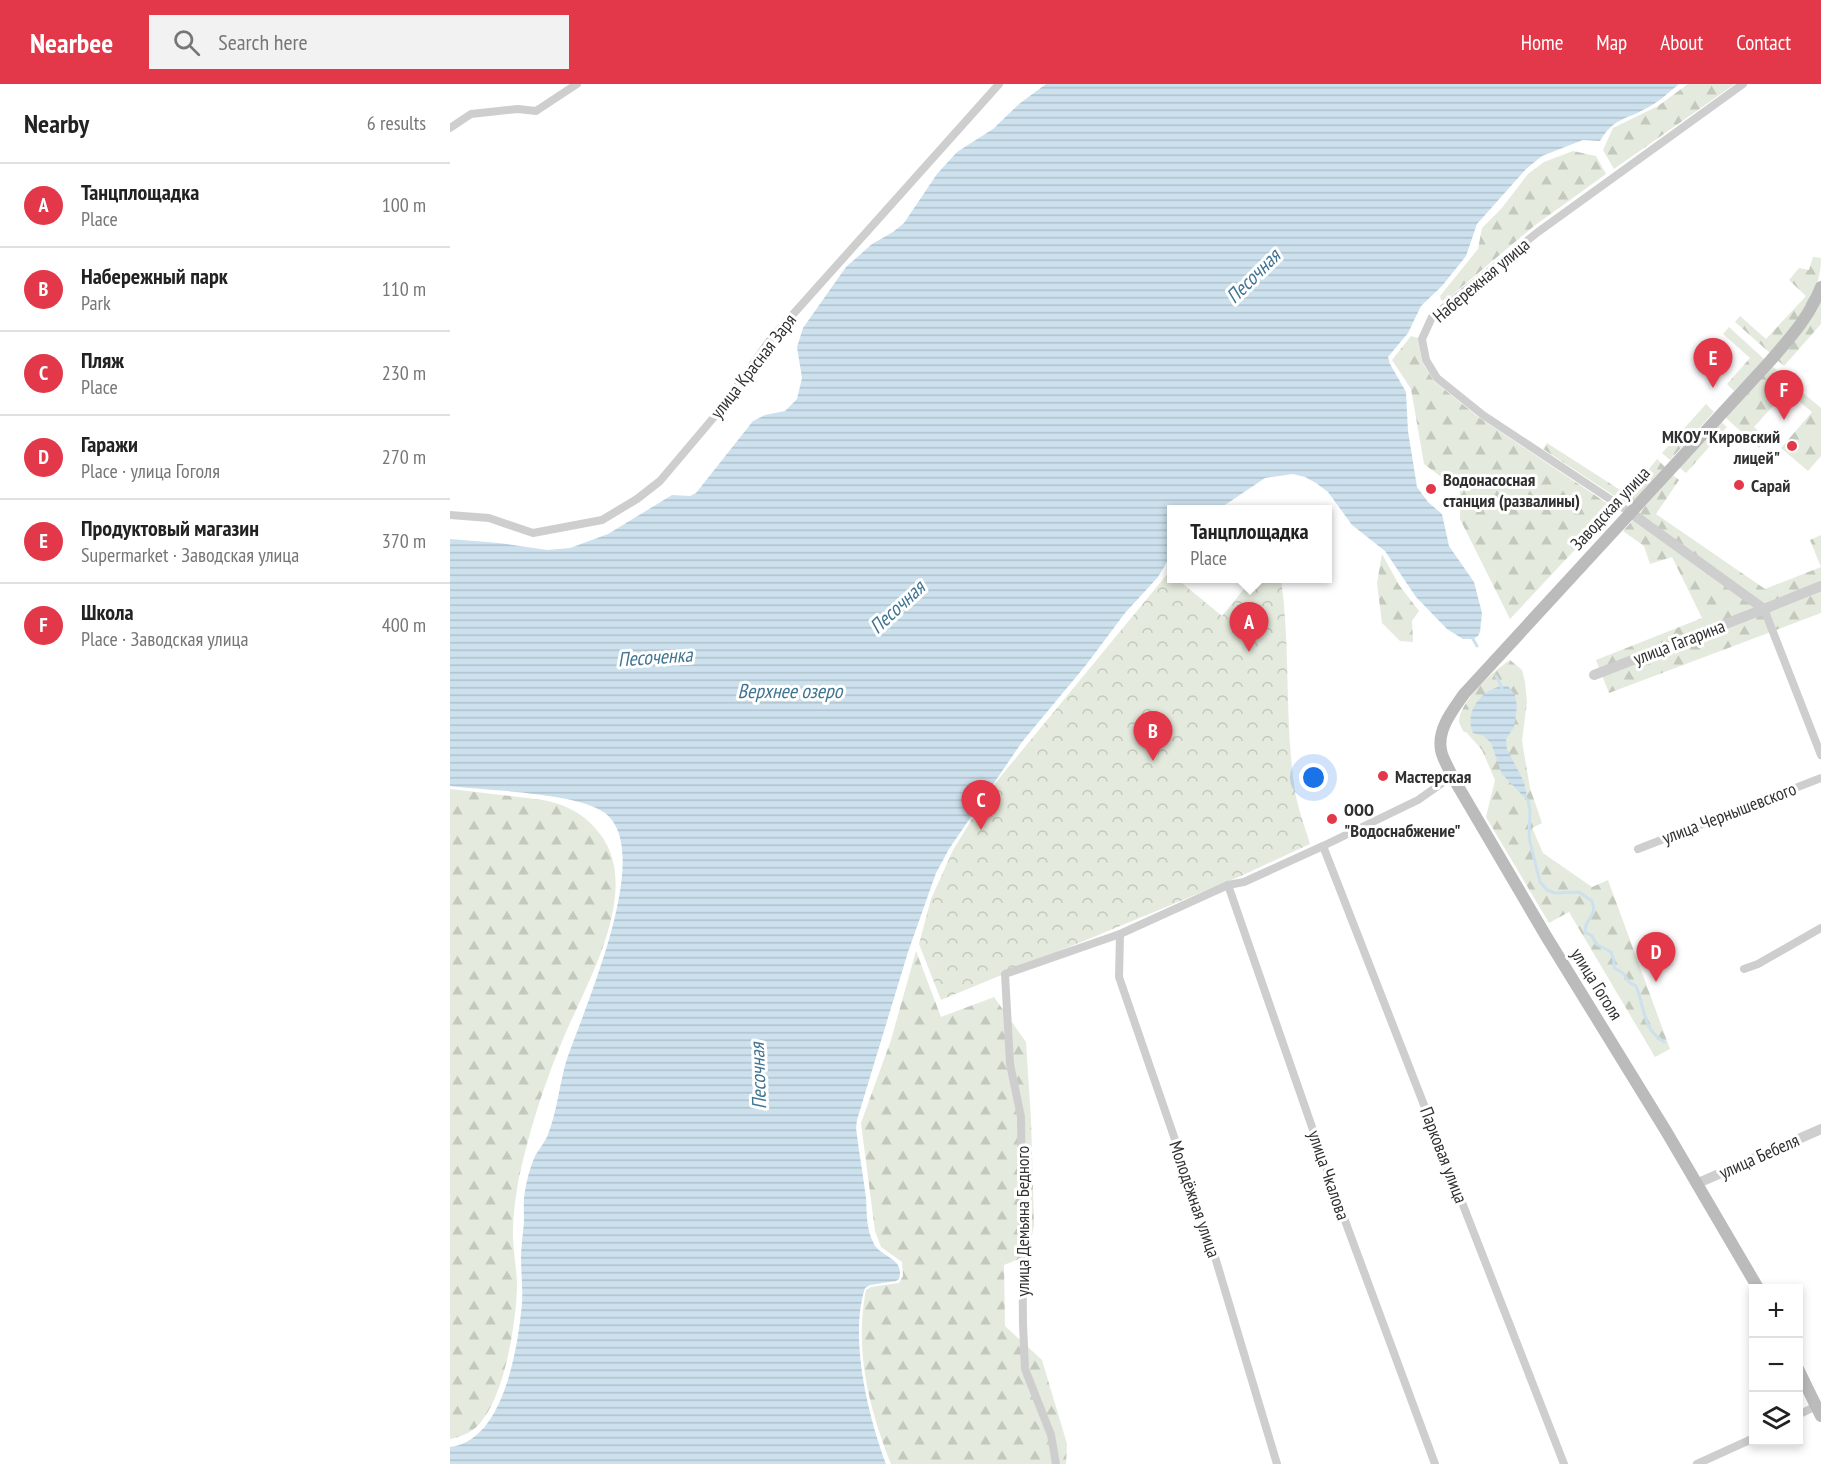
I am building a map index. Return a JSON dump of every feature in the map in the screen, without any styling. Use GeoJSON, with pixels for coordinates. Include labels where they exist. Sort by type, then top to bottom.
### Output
{"type":"FeatureCollection","features":[{"type":"Feature","properties":{"kind":"main road","name":"Заводская улица"},"geometry":{"type":"LineString","coordinates":[[1464,694],[1799,328],[1821,287]]}},
{"type":"Feature","properties":{"kind":"main road","name":"улица Гоголя"},"geometry":{"type":"LineString","coordinates":[[1464,694],[1448,717],[1442,731],[1441,750],[1452,776],[1756,1284]]}},
{"type":"Feature","properties":{"kind":"main road"},"geometry":{"type":"LineString","coordinates":[[1803,1379],[1819,1411]]}},
{"type":"Feature","properties":{"kind":"street"},"geometry":{"type":"LineString","coordinates":[[450,128],[471,114],[518,109],[536,111],[577,84]]}},
{"type":"Feature","properties":{"kind":"street","name":"улица Красная Заря"},"geometry":{"type":"LineString","coordinates":[[450,515],[489,519],[533,533],[602,520],[637,499],[660,481],[720,410],[770,340],[999,84]]}},
{"type":"Feature","properties":{"kind":"street","name":"Набережная улица"},"geometry":{"type":"LineString","coordinates":[[1631,513],[1483,415],[1437,378],[1426,360],[1422,339],[1432,317],[1538,232],[1743,84]]}},
{"type":"Feature","properties":{"kind":"street"},"geometry":{"type":"LineString","coordinates":[[1631,513],[1764,609],[1821,755]]}},
{"type":"Feature","properties":{"kind":"street","name":"улица Гагарина"},"geometry":{"type":"LineString","coordinates":[[1594,675],[1821,586]]}},
{"type":"Feature","properties":{"kind":"street"},"geometry":{"type":"LineString","coordinates":[[1120,934],[1228,885],[1244,882],[1323,846],[1418,800],[1452,776]]}},
{"type":"Feature","properties":{"kind":"street","name":"улица Чернышевского"},"geometry":{"type":"LineString","coordinates":[[1638,849],[1821,778]]}},
{"type":"Feature","properties":{"kind":"street","name":"Парковая улица"},"geometry":{"type":"LineString","coordinates":[[1323,846],[1564,1464]]}},
{"type":"Feature","properties":{"kind":"street","name":"улица Чкалова"},"geometry":{"type":"LineString","coordinates":[[1228,885],[1337,1199],[1435,1464]]}},
{"type":"Feature","properties":{"kind":"street"},"geometry":{"type":"LineString","coordinates":[[1744,969],[1758,964],[1821,928]]}},
{"type":"Feature","properties":{"kind":"street","name":"улица Демьяна Бедного"},"geometry":{"type":"LineString","coordinates":[[1056,1464],[1051,1435],[1025,1369],[1021,1117],[1010,1064],[1005,974],[1120,934]]}},
{"type":"Feature","properties":{"kind":"street","name":"Молодёжная улица"},"geometry":{"type":"LineString","coordinates":[[1120,934],[1119,977],[1212,1247],[1277,1464]]}},
{"type":"Feature","properties":{"kind":"street","name":"улица Бебеля"},"geometry":{"type":"LineString","coordinates":[[1696,1184],[1821,1129]]}},
{"type":"Feature","properties":{"kind":"street"},"geometry":{"type":"LineString","coordinates":[[1803,1414],[1819,1411]]}},
{"type":"Feature","properties":{"kind":"street"},"geometry":{"type":"LineString","coordinates":[[1697,1464],[1749,1440]]}},
{"type":"Feature","properties":{"kind":"green space"},"geometry":{"type":"Polygon","coordinates":[[[1688,84],[1735,84],[1614,169],[1603,150],[1613,128],[1658,106],[1688,84]]]}},
{"type":"Feature","properties":{"kind":"green space"},"geometry":{"type":"Polygon","coordinates":[[[1573,151],[1596,156],[1606,174],[1534,226],[1445,301],[1441,300],[1440,296],[1478,249],[1482,228],[1502,208],[1528,174],[1544,162],[1573,151]]]}},
{"type":"Feature","properties":{"kind":"green space"},"geometry":{"type":"Polygon","coordinates":[[[1813,257],[1821,258],[1820,272],[1811,298],[1797,321],[1770,353],[1735,322],[1740,316],[1766,339],[1806,296],[1789,280],[1799,268],[1809,270],[1813,257]]]}},
{"type":"Feature","properties":{"kind":"green space"},"geometry":{"type":"Polygon","coordinates":[[[1821,302],[1821,324],[1784,366],[1777,360],[1821,302]]]}},
{"type":"Feature","properties":{"kind":"green space"},"geometry":{"type":"Polygon","coordinates":[[[1729,327],[1764,359],[1734,391],[1727,384],[1750,358],[1723,334],[1729,327]]]}},
{"type":"Feature","properties":{"kind":"green space"},"geometry":{"type":"Polygon","coordinates":[[[1411,336],[1418,338],[1422,362],[1434,381],[1477,416],[1614,508],[1510,619],[1460,519],[1460,491],[1424,464],[1411,389],[1392,360],[1411,336]]]}},
{"type":"Feature","properties":{"kind":"green space"},"geometry":{"type":"Polygon","coordinates":[[[1772,366],[1779,372],[1769,383],[1782,396],[1754,427],[1767,439],[1759,448],[1725,417],[1772,366]]]}},
{"type":"Feature","properties":{"kind":"green space"},"geometry":{"type":"Polygon","coordinates":[[[1784,377],[1821,408],[1821,456],[1808,471],[1781,448],[1812,412],[1778,384],[1784,377]]]}},
{"type":"Feature","properties":{"kind":"green space"},"geometry":{"type":"Polygon","coordinates":[[[1706,404],[1714,412],[1670,460],[1662,453],[1706,404]]]}},
{"type":"Feature","properties":{"kind":"green space"},"geometry":{"type":"Polygon","coordinates":[[[1720,421],[1727,427],[1686,473],[1679,467],[1720,421]]]}},
{"type":"Feature","properties":{"kind":"green space"},"geometry":{"type":"Polygon","coordinates":[[[1547,443],[1628,495],[1657,459],[1665,467],[1631,507],[1543,449],[1547,443]]]}},
{"type":"Feature","properties":{"kind":"green space"},"geometry":{"type":"Polygon","coordinates":[[[1673,475],[1679,480],[1656,514],[1765,589],[1821,567],[1821,613],[1609,693],[1596,660],[1702,618],[1672,557],[1650,564],[1644,546],[1623,531],[1673,475]]]}},
{"type":"Feature","properties":{"kind":"green space"},"geometry":{"type":"Polygon","coordinates":[[[1821,535],[1821,567],[1810,540],[1821,535]]]}},
{"type":"Feature","properties":{"kind":"green space"},"geometry":{"type":"Polygon","coordinates":[[[1382,554],[1399,585],[1419,611],[1412,621],[1413,642],[1400,641],[1382,623],[1377,583],[1382,554]]]}},
{"type":"Feature","properties":{"kind":"green space"},"geometry":{"type":"Polygon","coordinates":[[[1167,574],[1167,583],[1182,583],[1222,616],[1249,583],[1281,583],[1292,765],[1296,798],[1310,844],[1241,876],[941,1000],[919,944],[931,899],[953,850],[992,787],[1167,574]]]}},
{"type":"Feature","properties":{"kind":"green space"},"geometry":{"type":"Polygon","coordinates":[[[1510,660],[1522,670],[1525,682],[1527,702],[1522,741],[1530,788],[1542,823],[1532,828],[1543,853],[1592,887],[1608,880],[1670,1049],[1655,1057],[1569,912],[1549,923],[1486,817],[1495,780],[1482,750],[1463,731],[1459,722],[1471,696],[1495,671],[1510,660]]]}},
{"type":"Feature","properties":{"kind":"green space"},"geometry":{"type":"Polygon","coordinates":[[[450,789],[543,800],[575,811],[600,834],[612,857],[616,882],[613,909],[606,937],[552,1068],[522,1165],[515,1201],[513,1228],[517,1280],[516,1302],[508,1358],[503,1376],[497,1394],[481,1422],[467,1433],[450,1439],[450,789]]]}},
{"type":"Feature","properties":{"kind":"green space"},"geometry":{"type":"Polygon","coordinates":[[[916,951],[941,1017],[994,997],[1026,1042],[1034,1225],[1028,1255],[1004,1265],[1005,1326],[1042,1360],[1067,1444],[1066,1464],[891,1464],[876,1422],[863,1356],[863,1312],[866,1290],[871,1287],[899,1283],[903,1276],[902,1262],[881,1247],[875,1231],[861,1123],[891,1040],[916,951]]]}},
{"type":"Feature","properties":{"kind":"water","name":"Верхнее озеро"},"geometry":{"type":"Polygon","coordinates":[[[1046,84],[1679,84],[1654,104],[1615,124],[1600,141],[1583,140],[1542,156],[1526,169],[1477,224],[1466,256],[1442,286],[1421,306],[1408,333],[1388,357],[1406,392],[1408,431],[1417,487],[1428,502],[1442,514],[1449,546],[1474,582],[1482,613],[1478,636],[1473,639],[1463,639],[1447,629],[1416,597],[1385,551],[1352,525],[1328,492],[1305,477],[1293,474],[1265,478],[1225,505],[1167,505],[1167,562],[1158,577],[1125,613],[1086,665],[1022,742],[949,849],[936,873],[908,952],[856,1128],[870,1233],[874,1244],[896,1262],[900,1272],[899,1279],[896,1281],[870,1285],[865,1288],[859,1330],[867,1400],[886,1464],[450,1464],[450,1447],[468,1441],[483,1428],[495,1410],[512,1366],[522,1303],[521,1254],[527,1182],[535,1156],[550,1128],[566,1062],[611,934],[623,861],[619,833],[605,813],[592,806],[553,797],[450,786],[450,539],[547,550],[570,548],[608,534],[672,495],[690,496],[696,493],[753,421],[765,415],[785,411],[797,399],[802,378],[797,347],[803,328],[846,267],[872,244],[904,223],[937,174],[957,152],[993,129],[1019,104],[1046,84]]]}},
{"type":"Feature","properties":{"kind":"water"},"geometry":{"type":"Polygon","coordinates":[[[1508,686],[1515,695],[1517,706],[1514,727],[1506,739],[1507,749],[1524,782],[1528,801],[1502,774],[1491,743],[1484,736],[1473,733],[1471,725],[1476,703],[1487,692],[1508,686]]]}},
{"type":"Feature","properties":{"kind":"waterway"},"geometry":{"type":"LineString","coordinates":[[1473,639],[1477,646]]}},
{"type":"Feature","properties":{"kind":"waterway"},"geometry":{"type":"LineString","coordinates":[[1496,676],[1502,688]]}},
{"type":"Feature","properties":{"kind":"waterway"},"geometry":{"type":"LineString","coordinates":[[1528,800],[1529,838],[1540,882],[1547,890],[1555,893],[1579,892],[1592,901],[1593,911],[1585,932],[1592,936],[1596,944],[1611,952],[1614,968],[1623,973],[1629,982],[1636,986],[1648,1024],[1657,1037],[1664,1042]]}},
{"type":"Feature","properties":{"kind":"place","name":"Продуктовый магазин"},"geometry":{"type":"Point","coordinates":[1713,388]}},
{"type":"Feature","properties":{"kind":"place","name":"Школа"},"geometry":{"type":"Point","coordinates":[1784,420]}},
{"type":"Feature","properties":{"kind":"place","name":"МКОУ \"Кировский лицей\""},"geometry":{"type":"Point","coordinates":[1792,446]}},
{"type":"Feature","properties":{"kind":"place","name":"Сарай"},"geometry":{"type":"Point","coordinates":[1739,485]}},
{"type":"Feature","properties":{"kind":"place","name":"Водонасосная станция (развалины)"},"geometry":{"type":"Point","coordinates":[1431,489]}},
{"type":"Feature","properties":{"kind":"place","name":"Танцплощадка"},"geometry":{"type":"Point","coordinates":[1249,652]}},
{"type":"Feature","properties":{"kind":"place","name":"Набережный парк"},"geometry":{"type":"Point","coordinates":[1153,761]}},
{"type":"Feature","properties":{"kind":"place","name":"Мастерская"},"geometry":{"type":"Point","coordinates":[1383,776]}},
{"type":"Feature","properties":{"kind":"place","name":"ООО \"Водоснабжение\""},"geometry":{"type":"Point","coordinates":[1332,819]}},
{"type":"Feature","properties":{"kind":"place","name":"Пляж"},"geometry":{"type":"Point","coordinates":[981,830]}},
{"type":"Feature","properties":{"kind":"place","name":"Гаражи"},"geometry":{"type":"Point","coordinates":[1656,982]}},
{"type":"Feature","properties":{"kind":"water label","name":"Песочная"},"geometry":{"type":"Point","coordinates":[1253,276]}},
{"type":"Feature","properties":{"kind":"water label","name":"Песочная"},"geometry":{"type":"Point","coordinates":[897,607]}},
{"type":"Feature","properties":{"kind":"water label","name":"Песоченка"},"geometry":{"type":"Point","coordinates":[655,657]}},
{"type":"Feature","properties":{"kind":"water label","name":"Песочная"},"geometry":{"type":"Point","coordinates":[758,1076]}}]}
